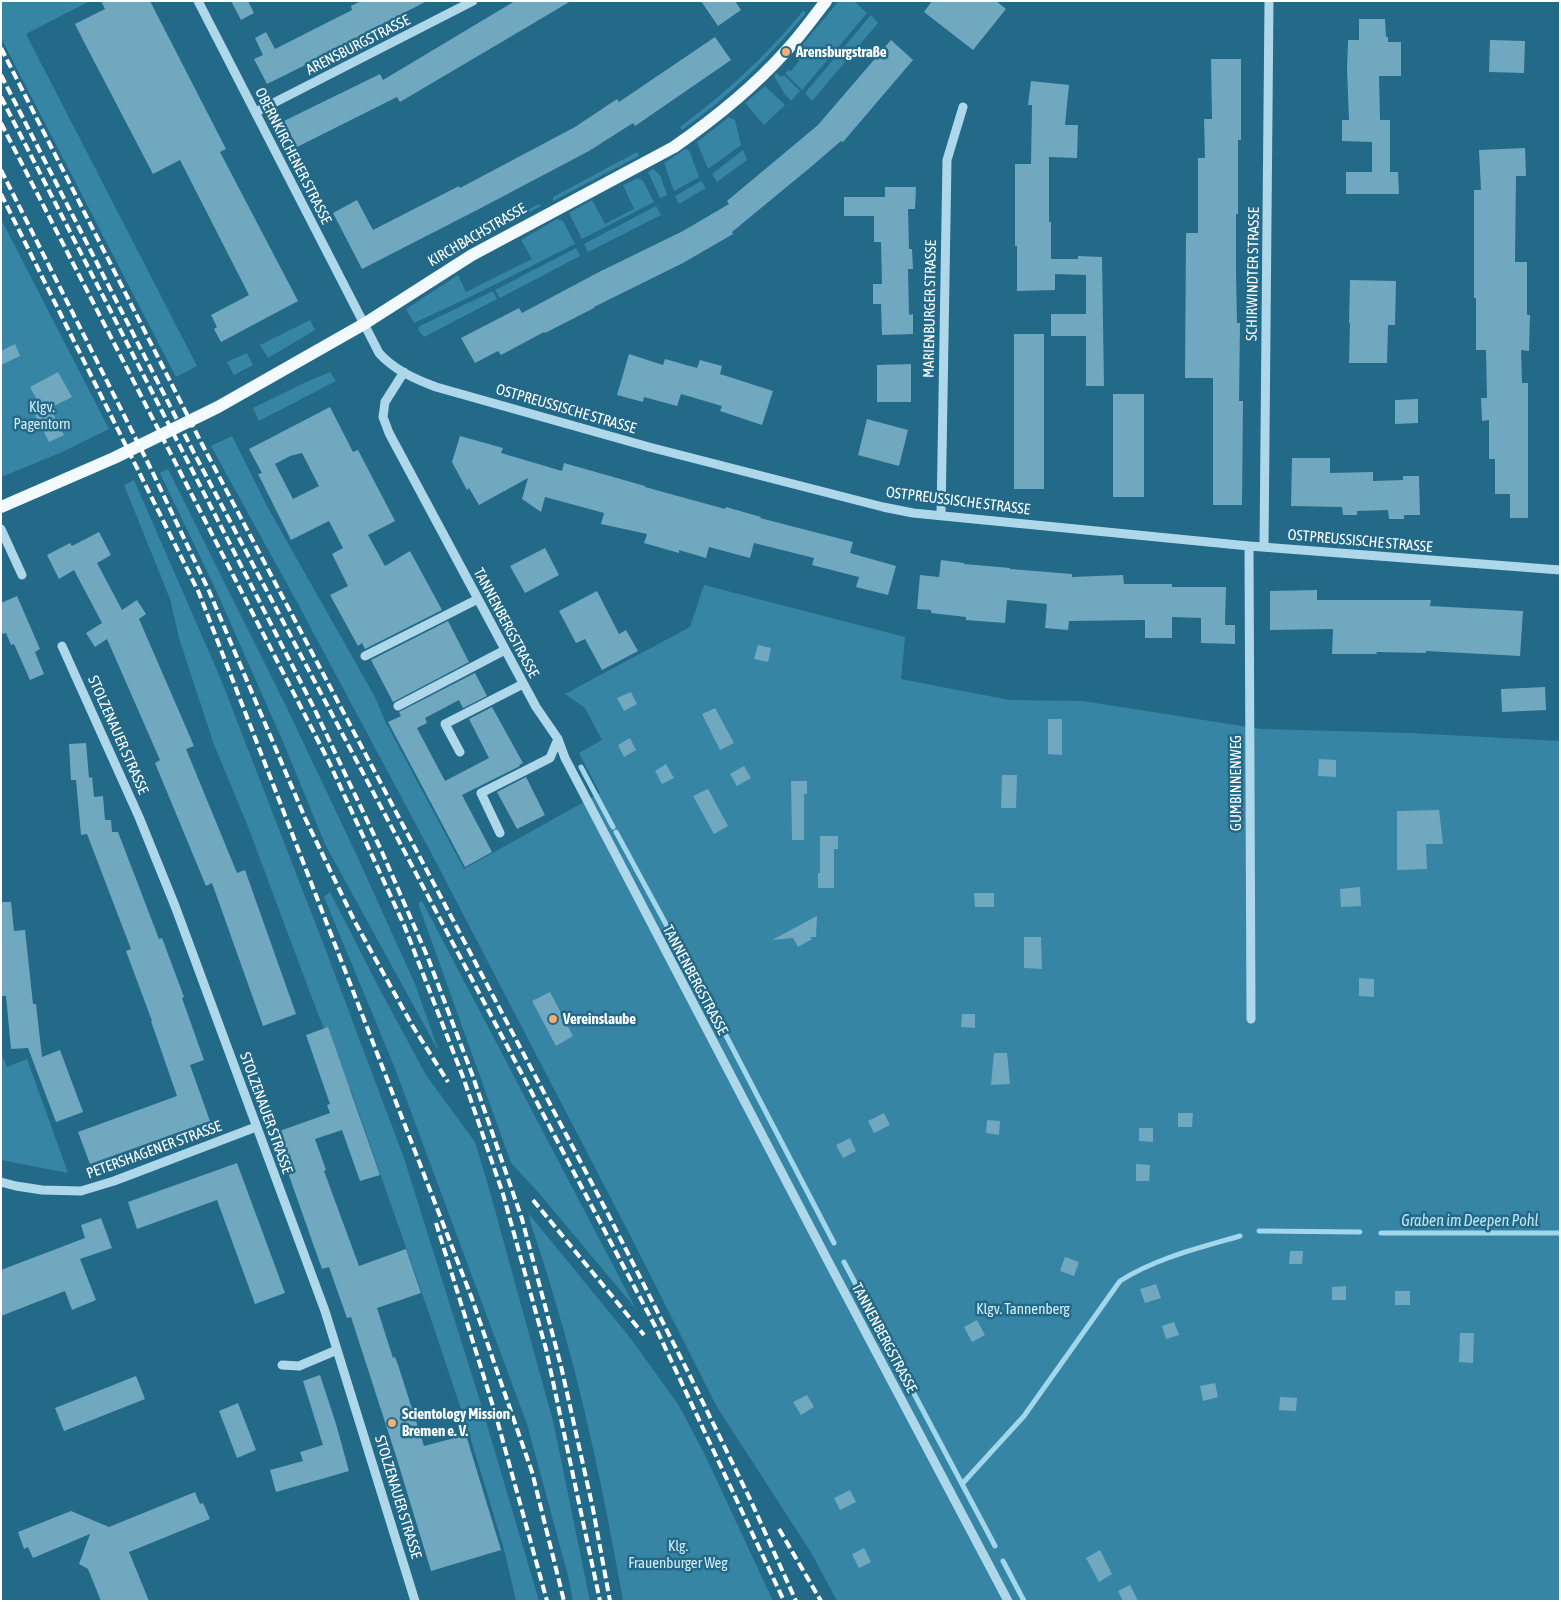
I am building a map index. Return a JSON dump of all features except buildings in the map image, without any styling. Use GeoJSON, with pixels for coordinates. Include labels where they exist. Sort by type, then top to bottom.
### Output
{"type":"FeatureCollection","features":[{"type":"Feature","properties":{"kind":"main road","name":"KIRCHBACHSTRASSE"},"geometry":{"type":"LineString","coordinates":[[1,507],[114,458],[218,407],[364,324],[472,255],[674,147],[700,129],[752,86],[786,52],[826,1]]}},
{"type":"Feature","properties":{"kind":"street","name":"OBERNKIRCHENER STRASSE"},"geometry":{"type":"LineString","coordinates":[[198,1],[364,324]]}},
{"type":"Feature","properties":{"kind":"street","name":"ARENSBURGSTRASSE"},"geometry":{"type":"LineString","coordinates":[[256,112],[462,4],[473,1]]}},
{"type":"Feature","properties":{"kind":"street","name":"SCHIRWINDTER STRASSE"},"geometry":{"type":"LineString","coordinates":[[1264,547],[1269,1]]}},
{"type":"Feature","properties":{"kind":"street","name":"MARIENBURGER STRASSE"},"geometry":{"type":"LineString","coordinates":[[941,515],[947,160],[963,107]]}},
{"type":"Feature","properties":{"kind":"street","name":"OSTPREUSSISCHE STRASSE"},"geometry":{"type":"LineString","coordinates":[[364,324],[379,353],[387,362],[412,378],[436,387],[649,447],[883,507],[913,513],[1249,546],[1560,570]]}},
{"type":"Feature","properties":{"kind":"street","name":"TANNENBERGSTRASSE"},"geometry":{"type":"LineString","coordinates":[[404,372],[385,402],[383,417],[389,432],[523,684],[558,739],[565,758],[646,915],[1008,1601]]}},
{"type":"Feature","properties":{"kind":"street"},"geometry":{"type":"LineString","coordinates":[[1,530],[22,575]]}},
{"type":"Feature","properties":{"kind":"street","name":"GUMBINNENWEG"},"geometry":{"type":"LineString","coordinates":[[1249,546],[1251,1019]]}},
{"type":"Feature","properties":{"kind":"street"},"geometry":{"type":"LineString","coordinates":[[365,656],[478,599]]}},
{"type":"Feature","properties":{"kind":"street","name":"STOLZENAUER STRASSE"},"geometry":{"type":"LineString","coordinates":[[62,646],[139,817],[176,906],[325,1310],[415,1601]]}},
{"type":"Feature","properties":{"kind":"street"},"geometry":{"type":"LineString","coordinates":[[398,706],[505,650]]}},
{"type":"Feature","properties":{"kind":"street"},"geometry":{"type":"LineString","coordinates":[[460,752],[446,724],[523,684]]}},
{"type":"Feature","properties":{"kind":"street"},"geometry":{"type":"LineString","coordinates":[[500,833],[481,793],[550,758],[558,739]]}},
{"type":"Feature","properties":{"kind":"street","name":"PETERSHAGENER STRASSE"},"geometry":{"type":"LineString","coordinates":[[1,1182],[42,1190],[81,1191],[114,1181],[256,1127]]}},
{"type":"Feature","properties":{"kind":"street"},"geometry":{"type":"LineString","coordinates":[[282,1365],[298,1366],[337,1350]]}},
{"type":"Feature","properties":{"kind":"green space"},"geometry":{"type":"Polygon","coordinates":[[[1,1],[90,1],[26,34],[197,366],[176,377],[1,38],[1,1]]]}},
{"type":"Feature","properties":{"kind":"green space"},"geometry":{"type":"Polygon","coordinates":[[[839,1],[854,1],[867,13],[802,90],[785,73],[789,70],[791,71],[799,61],[803,54],[798,50],[839,1]]]}},
{"type":"Feature","properties":{"kind":"green space"},"geometry":{"type":"Polygon","coordinates":[[[803,11],[806,13],[748,76],[682,130],[680,127],[730,87],[789,28],[803,11]]]}},
{"type":"Feature","properties":{"kind":"green space"},"geometry":{"type":"Polygon","coordinates":[[[871,15],[878,23],[812,101],[805,93],[871,15]]]}},
{"type":"Feature","properties":{"kind":"green space"},"geometry":{"type":"Polygon","coordinates":[[[776,73],[781,77],[784,75],[800,91],[791,101],[774,76],[776,73]]]}},
{"type":"Feature","properties":{"kind":"green space"},"geometry":{"type":"Polygon","coordinates":[[[765,86],[785,105],[764,125],[745,103],[765,86]]]}},
{"type":"Feature","properties":{"kind":"green space"},"geometry":{"type":"Polygon","coordinates":[[[729,117],[735,120],[741,145],[708,169],[697,142],[729,117]]]}},
{"type":"Feature","properties":{"kind":"green space"},"geometry":{"type":"Polygon","coordinates":[[[685,149],[690,152],[699,177],[674,191],[664,163],[685,149]]]}},
{"type":"Feature","properties":{"kind":"green space"},"geometry":{"type":"Polygon","coordinates":[[[743,150],[747,160],[717,182],[712,174],[743,150]]]}},
{"type":"Feature","properties":{"kind":"green space"},"geometry":{"type":"Polygon","coordinates":[[[637,152],[639,156],[553,201],[553,197],[637,152]]]}},
{"type":"Feature","properties":{"kind":"green space"},"geometry":{"type":"Polygon","coordinates":[[[653,169],[660,175],[667,195],[660,198],[648,172],[653,169]]]}},
{"type":"Feature","properties":{"kind":"green space"},"geometry":{"type":"Polygon","coordinates":[[[638,178],[643,181],[654,202],[582,239],[569,213],[592,200],[605,224],[634,209],[623,185],[638,178]]]}},
{"type":"Feature","properties":{"kind":"green space"},"geometry":{"type":"Polygon","coordinates":[[[701,181],[706,188],[679,204],[675,196],[701,181]]]}},
{"type":"Feature","properties":{"kind":"green space"},"geometry":{"type":"Polygon","coordinates":[[[539,204],[541,206],[455,251],[454,248],[539,204]]]}},
{"type":"Feature","properties":{"kind":"green space"},"geometry":{"type":"Polygon","coordinates":[[[656,206],[661,215],[588,252],[584,244],[656,206]]]}},
{"type":"Feature","properties":{"kind":"green space","name":"Klgv. Pagentorn"},"geometry":{"type":"Polygon","coordinates":[[[1,219],[109,429],[60,453],[1,477],[1,219]]]}},
{"type":"Feature","properties":{"kind":"green space"},"geometry":{"type":"Polygon","coordinates":[[[557,219],[563,221],[575,244],[414,323],[406,309],[458,275],[466,292],[532,259],[521,240],[557,219]]]}},
{"type":"Feature","properties":{"kind":"green space"},"geometry":{"type":"Polygon","coordinates":[[[576,248],[580,256],[500,298],[495,290],[576,248]]]}},
{"type":"Feature","properties":{"kind":"green space"},"geometry":{"type":"Polygon","coordinates":[[[493,291],[497,299],[424,337],[418,330],[420,326],[493,291]]]}},
{"type":"Feature","properties":{"kind":"green space"},"geometry":{"type":"Polygon","coordinates":[[[310,320],[315,330],[268,358],[260,345],[310,320]]]}},
{"type":"Feature","properties":{"kind":"green space"},"geometry":{"type":"Polygon","coordinates":[[[247,353],[253,365],[234,375],[227,362],[247,353]]]}},
{"type":"Feature","properties":{"kind":"green space"},"geometry":{"type":"Polygon","coordinates":[[[330,372],[336,381],[259,421],[253,408],[330,372]]]}},
{"type":"Feature","properties":{"kind":"green space","name":"Klgv. Tannenberg"},"geometry":{"type":"Polygon","coordinates":[[[232,436],[268,508],[375,697],[385,721],[464,869],[600,793],[579,753],[602,740],[585,708],[565,694],[690,627],[704,585],[905,637],[901,679],[1009,700],[1083,701],[1261,729],[1410,733],[1560,741],[1560,1601],[837,1601],[812,1554],[717,1407],[630,1235],[437,864],[211,446],[232,436]]]}},
{"type":"Feature","properties":{"kind":"green space"},"geometry":{"type":"Polygon","coordinates":[[[168,469],[286,706],[357,856],[415,984],[439,1052],[325,844],[284,744],[215,588],[160,473],[168,469]]]}},
{"type":"Feature","properties":{"kind":"green space"},"geometry":{"type":"Polygon","coordinates":[[[134,480],[220,677],[404,1158],[480,1401],[539,1601],[516,1601],[504,1549],[469,1433],[353,1096],[318,1014],[247,824],[213,742],[179,638],[170,599],[124,485],[134,480]]]}},
{"type":"Feature","properties":{"kind":"green space"},"geometry":{"type":"Polygon","coordinates":[[[330,892],[426,1075],[475,1142],[553,1421],[590,1601],[573,1601],[527,1424],[394,1066],[324,897],[330,892]]]}},
{"type":"Feature","properties":{"kind":"green space"},"geometry":{"type":"Polygon","coordinates":[[[422,901],[636,1309],[538,1192],[511,1163],[418,903],[422,901]]]}},
{"type":"Feature","properties":{"kind":"green space"},"geometry":{"type":"Polygon","coordinates":[[[1,1052],[7,1067],[27,1059],[68,1173],[1,1160],[1,1052]]]}},
{"type":"Feature","properties":{"kind":"green space","name":"Klg. Frauenburger Weg"},"geometry":{"type":"Polygon","coordinates":[[[529,1214],[628,1335],[678,1404],[705,1455],[773,1601],[623,1601],[609,1524],[584,1410],[565,1334],[529,1214]]]}},
{"type":"Feature","properties":{"kind":"waterway"},"geometry":{"type":"LineString","coordinates":[[581,767],[613,827]]}},
{"type":"Feature","properties":{"kind":"waterway"},"geometry":{"type":"LineString","coordinates":[[616,832],[719,1022],[834,1243]]}},
{"type":"Feature","properties":{"kind":"waterway","name":"Graben im Deepen Pohl"},"geometry":{"type":"LineString","coordinates":[[1259,1231],[1360,1232]]}},
{"type":"Feature","properties":{"kind":"waterway","name":"Graben im Deepen Pohl"},"geometry":{"type":"LineString","coordinates":[[1381,1233],[1560,1233]]}},
{"type":"Feature","properties":{"kind":"waterway","name":"Graben im Deepen Pohl"},"geometry":{"type":"LineString","coordinates":[[962,1484],[1024,1416],[1120,1281],[1163,1260],[1240,1236]]}},
{"type":"Feature","properties":{"kind":"waterway"},"geometry":{"type":"LineString","coordinates":[[844,1262],[995,1546]]}},
{"type":"Feature","properties":{"kind":"waterway"},"geometry":{"type":"LineString","coordinates":[[1003,1561],[1024,1601]]}},
{"type":"Feature","properties":{"kind":"railway"},"geometry":{"type":"LineString","coordinates":[[1,48],[203,446],[607,1212],[750,1499],[796,1601]]}},
{"type":"Feature","properties":{"kind":"railway"},"geometry":{"type":"LineString","coordinates":[[1,75],[193,451],[655,1326],[784,1601]]}},
{"type":"Feature","properties":{"kind":"railway"},"geometry":{"type":"LineString","coordinates":[[1,97],[314,708],[382,852],[428,958],[472,1074],[522,1219],[561,1366],[593,1509],[610,1601]]}},
{"type":"Feature","properties":{"kind":"railway"},"geometry":{"type":"LineString","coordinates":[[1,123],[329,762],[404,925],[463,1077],[503,1194],[546,1349],[600,1601]]}},
{"type":"Feature","properties":{"kind":"railway"},"geometry":{"type":"LineString","coordinates":[[1,170],[152,471],[209,591],[305,818],[355,922],[412,1025],[448,1082]]}},
{"type":"Feature","properties":{"kind":"railway"},"geometry":{"type":"LineString","coordinates":[[1,194],[199,593],[471,1296],[532,1472],[564,1601]]}},
{"type":"Feature","properties":{"kind":"railway"},"geometry":{"type":"LineString","coordinates":[[533,1200],[644,1335]]}},
{"type":"Feature","properties":{"kind":"railway"},"geometry":{"type":"LineString","coordinates":[[436,1223],[496,1416],[547,1601]]}},
{"type":"Feature","properties":{"kind":"railway"},"geometry":{"type":"LineString","coordinates":[[779,1529],[821,1601]]}},
{"type":"Feature","properties":{"kind":"place","name":"Arensburgstraße"},"geometry":{"type":"Point","coordinates":[786,52]}},
{"type":"Feature","properties":{"kind":"place","name":"Vereinslaube"},"geometry":{"type":"Point","coordinates":[553,1019]}},
{"type":"Feature","properties":{"kind":"place","name":"Scientology Mission Bremen e. V."},"geometry":{"type":"Point","coordinates":[392,1423]}}]}
